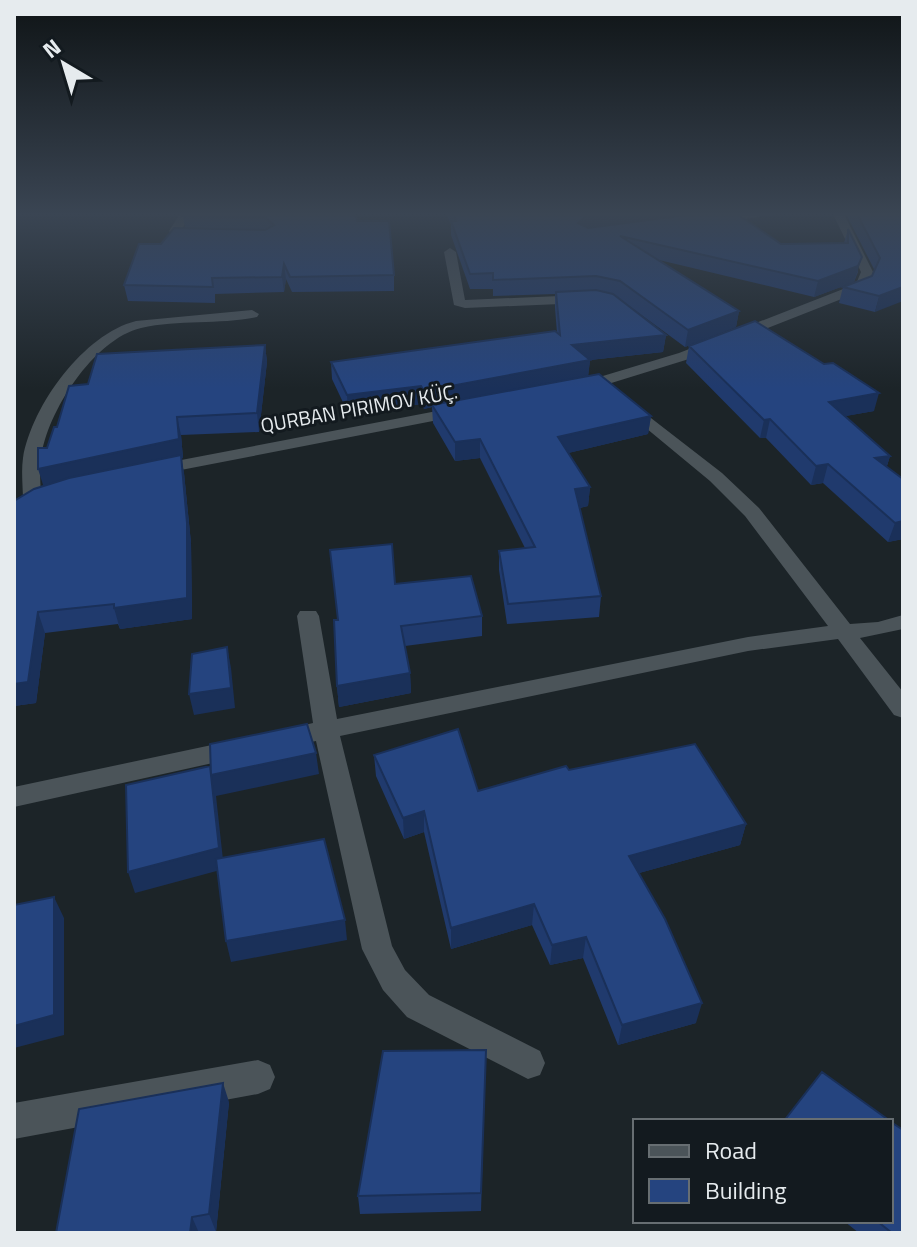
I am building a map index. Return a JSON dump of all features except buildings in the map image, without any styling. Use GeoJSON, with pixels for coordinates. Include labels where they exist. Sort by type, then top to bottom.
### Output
{"type":"FeatureCollection","features":[{"type":"Feature","properties":{"kind":"street"},"geometry":{"type":"LineString","coordinates":[[454,272],[459,302],[465,304],[595,299]]}},
{"type":"Feature","properties":{"kind":"street"},"geometry":{"type":"LineString","coordinates":[[565,392],[684,356],[862,286],[867,272]]}},
{"type":"Feature","properties":{"kind":"street"},"geometry":{"type":"LineString","coordinates":[[32,501],[32,456],[45,422],[75,370],[92,351],[122,330],[144,324],[252,314]]}},
{"type":"Feature","properties":{"kind":"street"},"geometry":{"type":"LineString","coordinates":[[663,342],[684,356]]}},
{"type":"Feature","properties":{"kind":"street"},"geometry":{"type":"LineString","coordinates":[[601,383],[716,477],[752,512],[903,709]]}},
{"type":"Feature","properties":{"kind":"street","name":"QURBAN PIRIMOV KÜÇ."},"geometry":{"type":"LineString","coordinates":[[131,475],[306,439],[487,407]]}},
{"type":"Feature","properties":{"kind":"street"},"geometry":{"type":"LineString","coordinates":[[16,512],[32,501],[51,494]]}},
{"type":"Feature","properties":{"kind":"street"},"geometry":{"type":"LineString","coordinates":[[308,616],[326,729],[377,949],[394,980],[418,1006],[528,1063]]}},
{"type":"Feature","properties":{"kind":"street"},"geometry":{"type":"LineString","coordinates":[[14,797],[326,729],[748,644],[878,629],[903,622]]}},
{"type":"Feature","properties":{"kind":"street"},"geometry":{"type":"LineString","coordinates":[[14,1121],[258,1077]]}}]}
